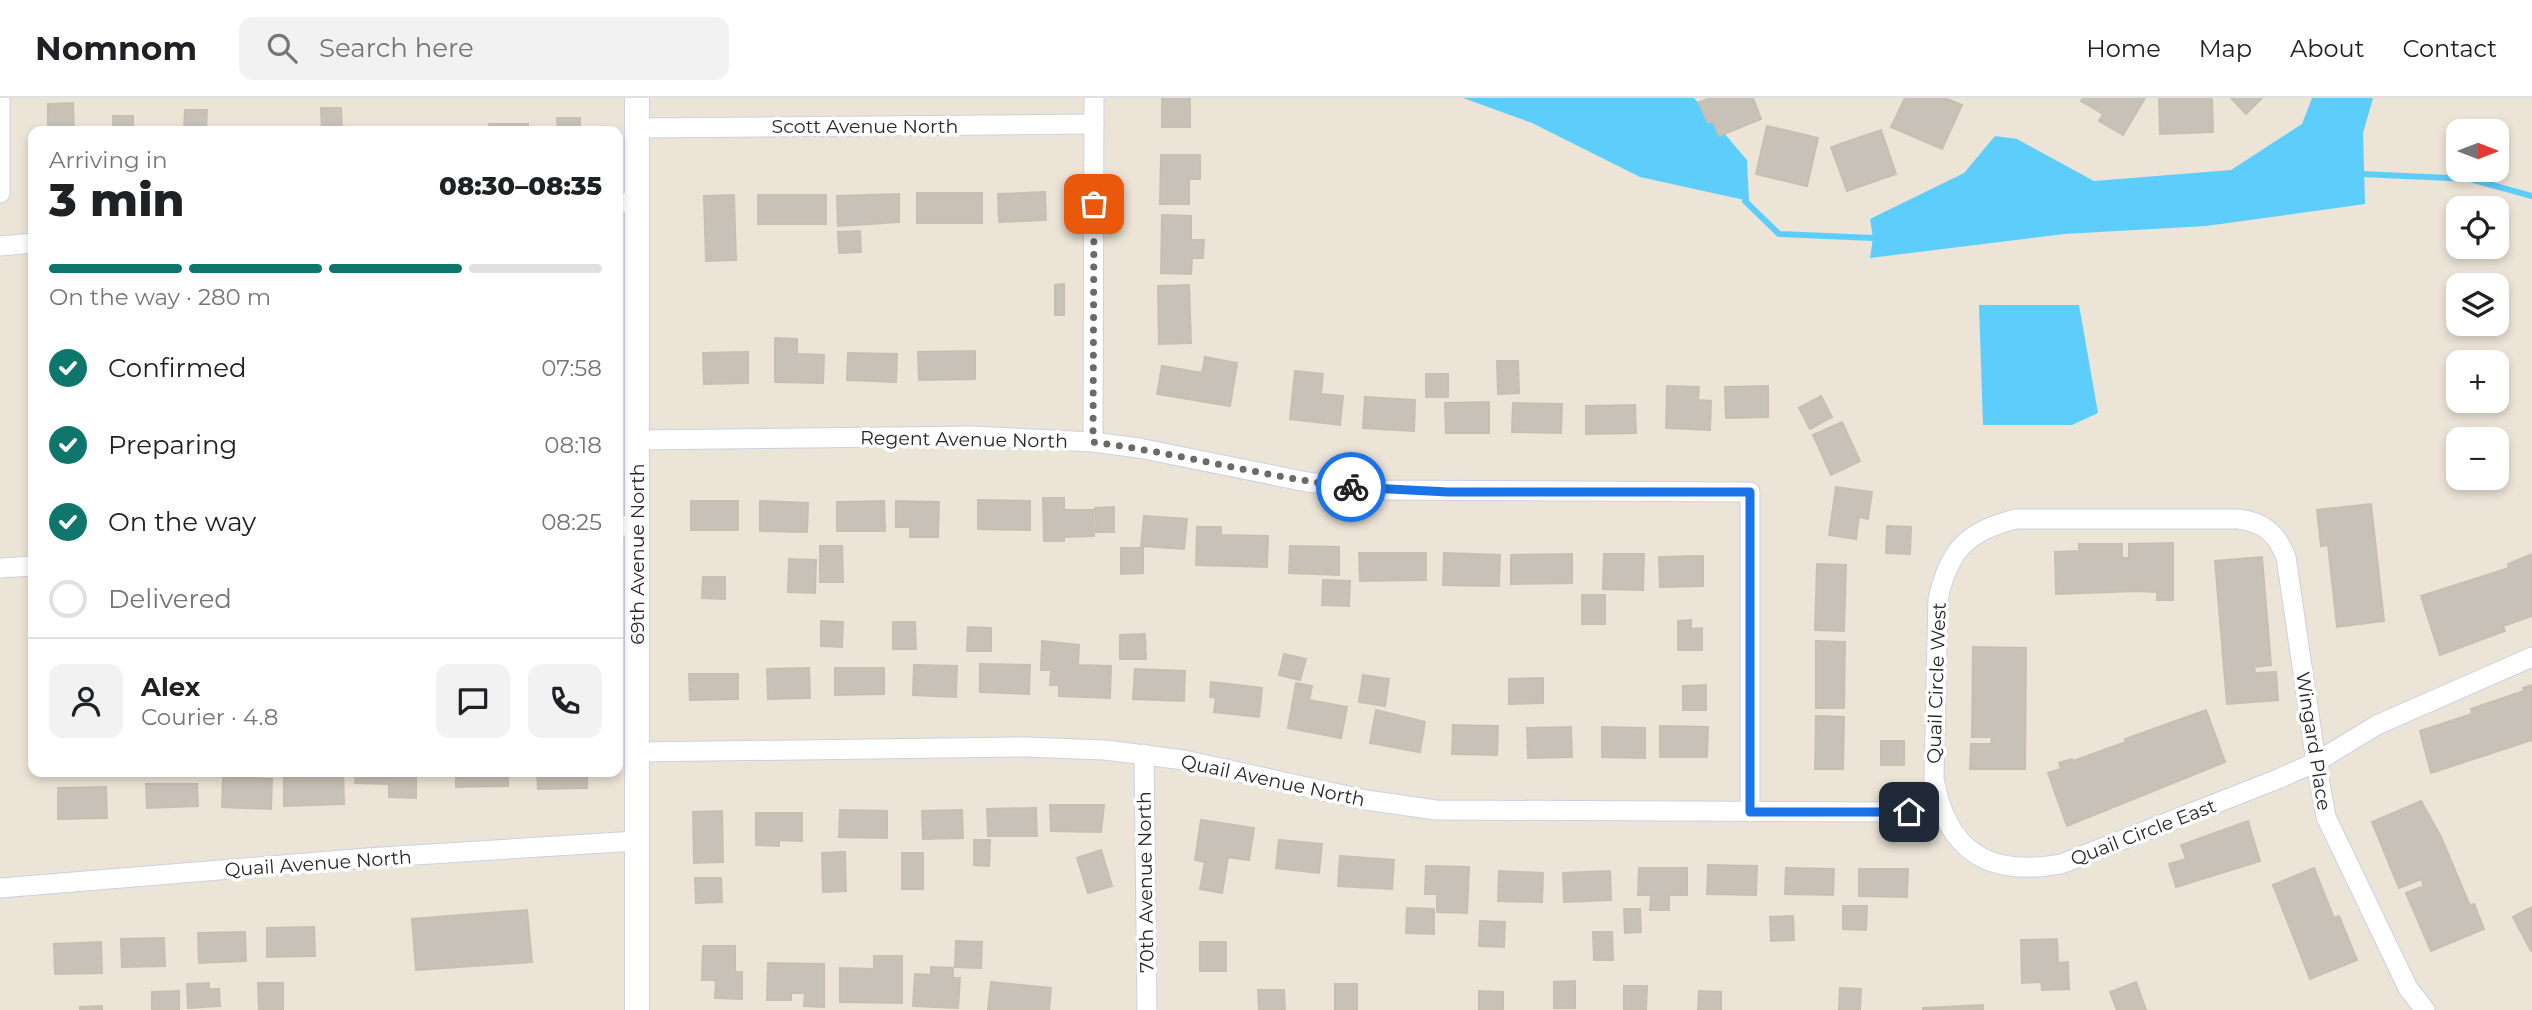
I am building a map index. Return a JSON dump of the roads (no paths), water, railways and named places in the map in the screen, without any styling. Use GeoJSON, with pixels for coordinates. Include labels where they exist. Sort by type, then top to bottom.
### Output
{"type":"FeatureCollection","features":[{"type":"Feature","properties":{"kind":"street"},"geometry":{"type":"LineString","coordinates":[[0,98],[0,193]]}},
{"type":"Feature","properties":{"kind":"street","name":"69th Avenue North"},"geometry":{"type":"LineString","coordinates":[[637,98],[637,128],[627,202],[637,440],[627,526],[637,752],[637,1010]]}},
{"type":"Feature","properties":{"kind":"street"},"geometry":{"type":"LineString","coordinates":[[1093,442],[1094,98]]}},
{"type":"Feature","properties":{"kind":"street","name":"Scott Avenue North"},"geometry":{"type":"LineString","coordinates":[[637,128],[1094,124]]}},
{"type":"Feature","properties":{"kind":"street"},"geometry":{"type":"LineString","coordinates":[[0,246],[28,243]]}},
{"type":"Feature","properties":{"kind":"street","name":"Regent Avenue North"},"geometry":{"type":"LineString","coordinates":[[637,440],[972,436],[1093,442],[1139,448],[1307,482],[1378,490],[1750,492],[1750,812]]}},
{"type":"Feature","properties":{"kind":"street","name":"Quail Circle West"},"geometry":{"type":"LineString","coordinates":[[1968,847],[1954,835],[1939,808],[1934,779],[1938,599],[1943,576],[1954,553],[1971,536],[1993,524],[2016,519],[2238,519]]}},
{"type":"Feature","properties":{"kind":"street","name":"Wingard Place"},"geometry":{"type":"LineString","coordinates":[[2238,519],[2254,521],[2269,528],[2286,557],[2326,817],[2335,841],[2408,988],[2425,1010]]}},
{"type":"Feature","properties":{"kind":"street"},"geometry":{"type":"LineString","coordinates":[[0,568],[28,566]]}},
{"type":"Feature","properties":{"kind":"street","name":"Quail Circle East"},"geometry":{"type":"LineString","coordinates":[[1968,847],[2002,867],[2032,869],[2061,864],[2316,762],[2377,725],[2532,657]]}},
{"type":"Feature","properties":{"kind":"street","name":"Quail Avenue North"},"geometry":{"type":"LineString","coordinates":[[637,752],[1025,747],[1144,754],[1184,760],[1366,800],[1436,810],[1909,812]]}},
{"type":"Feature","properties":{"kind":"street","name":"70th Avenue North"},"geometry":{"type":"LineString","coordinates":[[1144,754],[1147,1010]]}},
{"type":"Feature","properties":{"kind":"street","name":"Quail Avenue North"},"geometry":{"type":"LineString","coordinates":[[0,888],[368,858],[636,841]]}},
{"type":"Feature","properties":{"kind":"water"},"geometry":{"type":"Polygon","coordinates":[[[1463,98],[1694,98],[1747,160],[1749,201],[1640,177],[1532,123],[1463,98]]]}},
{"type":"Feature","properties":{"kind":"water"},"geometry":{"type":"Polygon","coordinates":[[[2312,98],[2373,98],[2363,133],[2365,204],[2206,226],[2064,234],[1870,258],[1873,238],[1870,219],[1964,173],[1995,136],[2017,139],[2094,181],[2231,170],[2302,124],[2312,98]]]}},
{"type":"Feature","properties":{"kind":"water"},"geometry":{"type":"Polygon","coordinates":[[[1979,305],[2079,305],[2098,413],[2072,425],[1983,425],[1979,305]]]}},
{"type":"Feature","properties":{"kind":"waterway"},"geometry":{"type":"LineString","coordinates":[[2362,174],[2470,179],[2532,196]]}},
{"type":"Feature","properties":{"kind":"waterway"},"geometry":{"type":"LineString","coordinates":[[1745,201],[1779,234],[1873,238]]}}]}
